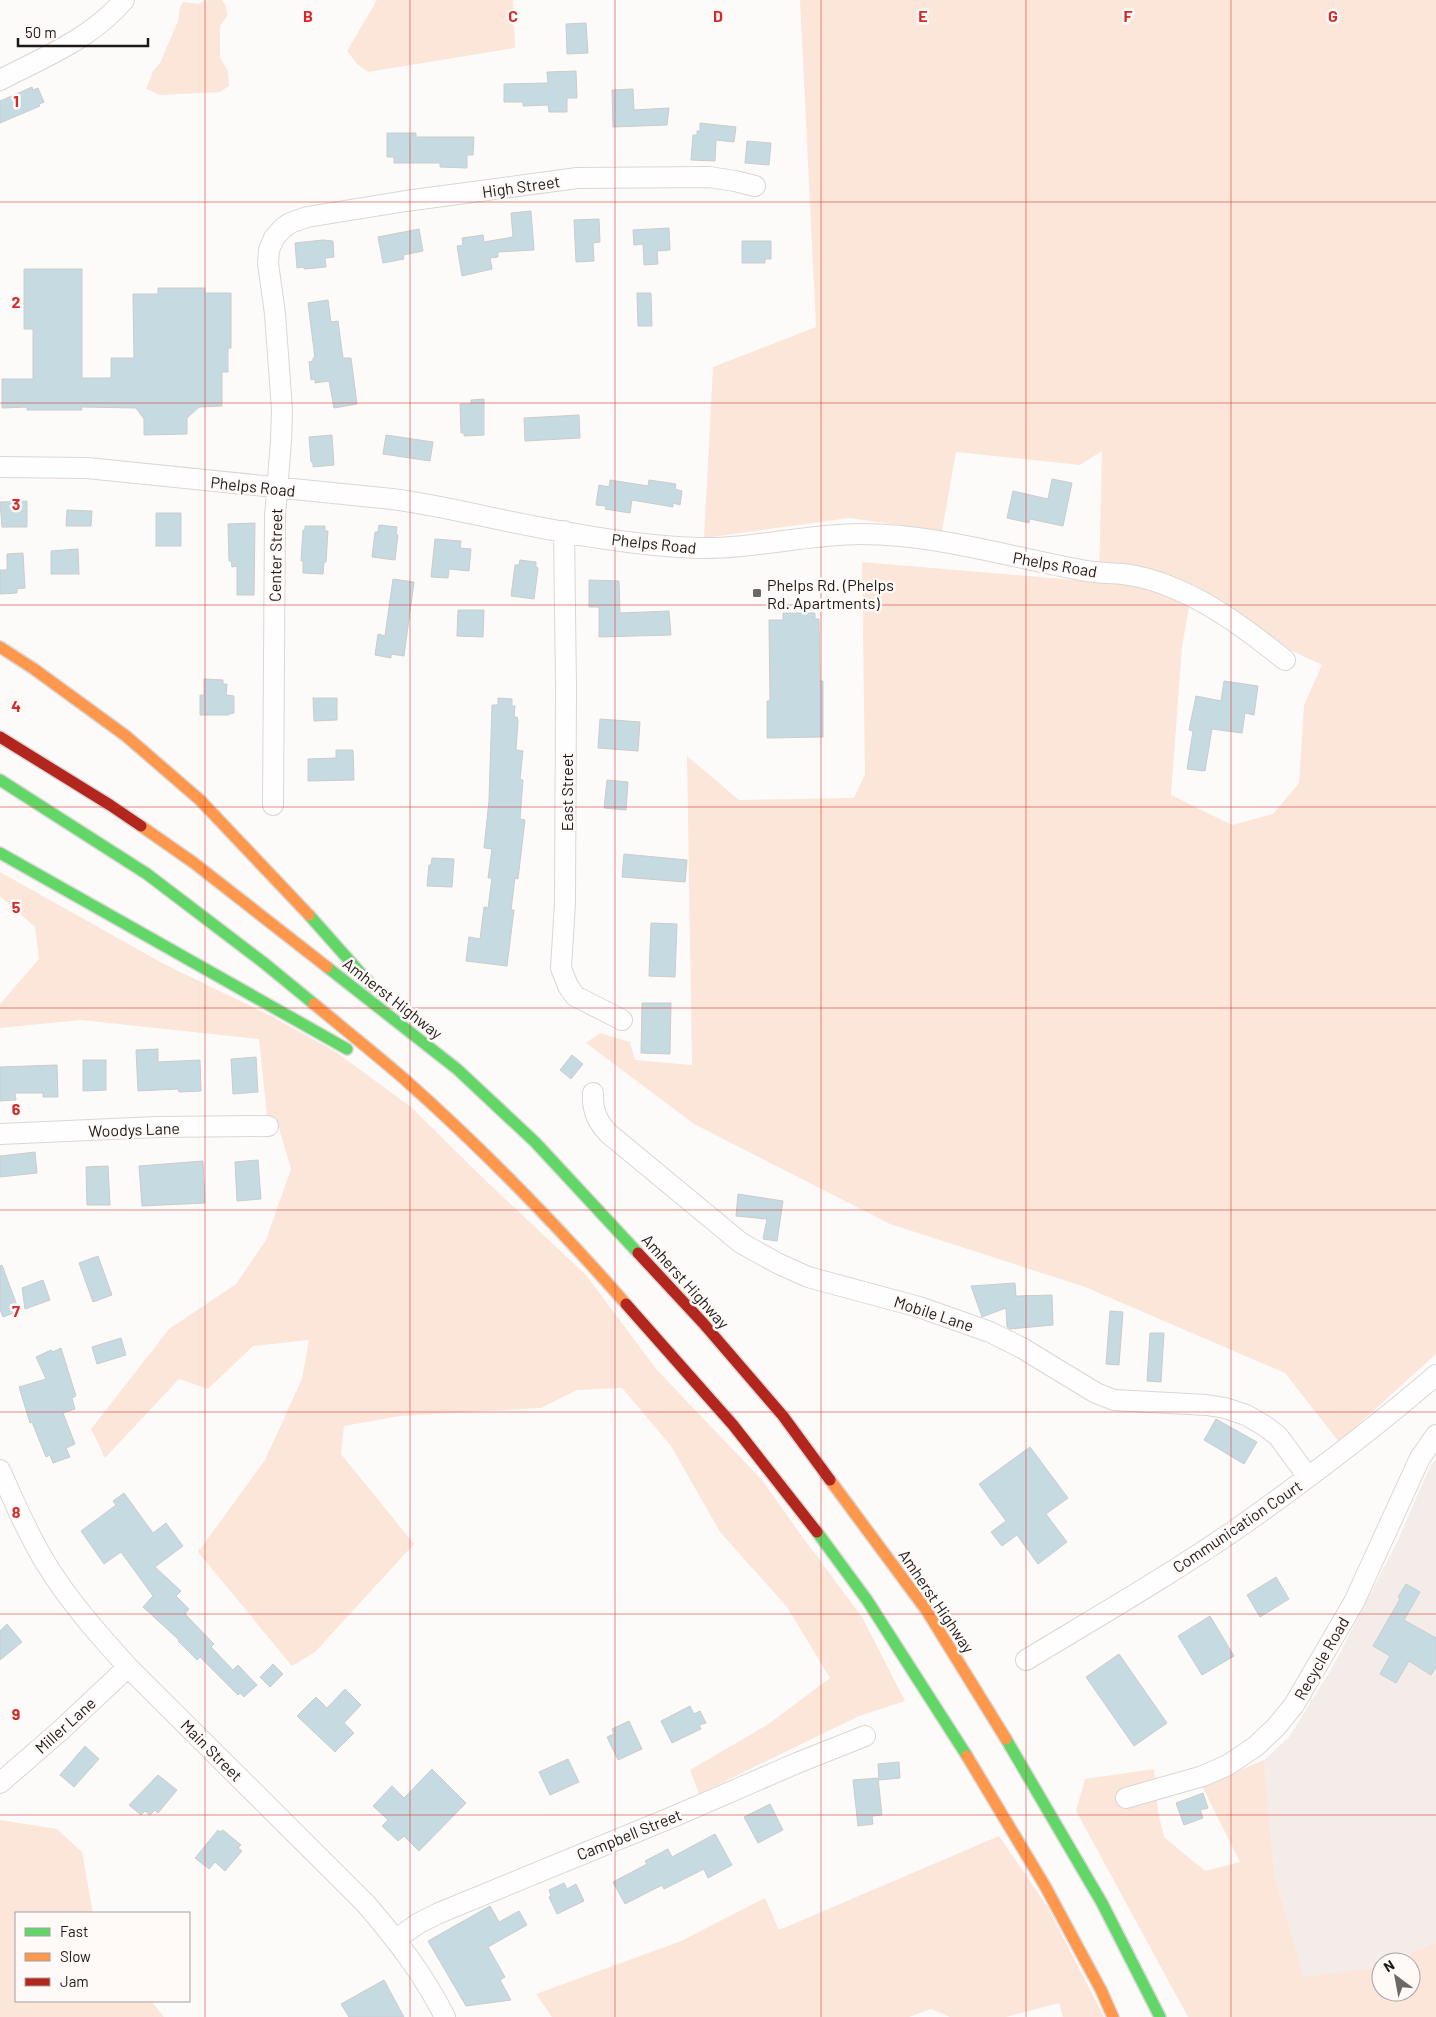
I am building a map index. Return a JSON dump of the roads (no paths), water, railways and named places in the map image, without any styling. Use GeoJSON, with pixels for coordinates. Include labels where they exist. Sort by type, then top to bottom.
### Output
{"type":"FeatureCollection","features":[{"type":"Feature","properties":{"kind":"highway"},"geometry":{"type":"LineString","coordinates":[[0,647],[34,669],[126,736],[200,800],[307,913],[369,983],[457,1068]]}},
{"type":"Feature","properties":{"kind":"highway","name":"Amherst Highway"},"geometry":{"type":"LineString","coordinates":[[0,737],[110,805],[194,863],[457,1068],[535,1142],[703,1323],[783,1416],[927,1612],[982,1698],[1061,1830],[1102,1903],[1160,2017]]}},
{"type":"Feature","properties":{"kind":"highway"},"geometry":{"type":"LineString","coordinates":[[0,780],[147,874],[264,963],[402,1077],[451,1126],[499,1169],[592,1265],[733,1425],[828,1546],[904,1656],[985,1784],[1045,1886],[1114,2017]]}},
{"type":"Feature","properties":{"kind":"highway"},"geometry":{"type":"LineString","coordinates":[[0,853],[341,1045],[355,1055]]}},
{"type":"Feature","properties":{"kind":"highway"},"geometry":{"type":"LineString","coordinates":[[376,1070],[451,1126]]}},
{"type":"Feature","properties":{"kind":"highway"},"geometry":{"type":"LineString","coordinates":[[1061,1830],[1105,1895],[1171,2017]]}},
{"type":"Feature","properties":{"kind":"street"},"geometry":{"type":"LineString","coordinates":[[0,80],[73,43],[97,26],[124,0]]}},
{"type":"Feature","properties":{"kind":"street","name":"High Street"},"geometry":{"type":"LineString","coordinates":[[290,223],[307,217],[397,202],[577,178],[709,177],[735,180],[755,186]]}},
{"type":"Feature","properties":{"kind":"street","name":"Center Street"},"geometry":{"type":"LineString","coordinates":[[273,805],[274,516],[282,410],[275,314],[268,264],[274,238],[290,223]]}},
{"type":"Feature","properties":{"kind":"street","name":"Phelps Road"},"geometry":{"type":"LineString","coordinates":[[0,467],[87,468],[431,504],[502,520],[629,542],[699,548],[736,547],[807,538],[861,534],[894,536],[948,544],[1084,571],[1126,574],[1151,580],[1176,589],[1202,602],[1243,627],[1285,660]]}},
{"type":"Feature","properties":{"kind":"street","name":"East Street"},"geometry":{"type":"LineString","coordinates":[[564,531],[566,679],[565,894],[561,968],[568,986],[576,996],[622,1020]]}},
{"type":"Feature","properties":{"kind":"street","name":"Mobile Lane"},"geometry":{"type":"LineString","coordinates":[[593,1094],[594,1112],[608,1133],[741,1243],[776,1263],[808,1277],[919,1307],[990,1332],[1022,1348],[1096,1393],[1114,1400],[1207,1405],[1225,1408],[1246,1415],[1278,1436],[1308,1477]]}},
{"type":"Feature","properties":{"kind":"street","name":"Woodys Lane"},"geometry":{"type":"LineString","coordinates":[[0,1134],[157,1127],[268,1126]]}},
{"type":"Feature","properties":{"kind":"street","name":"Communication Court"},"geometry":{"type":"LineString","coordinates":[[1026,1660],[1229,1534],[1308,1477],[1436,1375]]}},
{"type":"Feature","properties":{"kind":"street","name":"Recycle Road"},"geometry":{"type":"LineString","coordinates":[[1126,1798],[1203,1776],[1228,1765],[1256,1746],[1276,1727],[1294,1705],[1354,1602],[1420,1458],[1436,1435]]}},
{"type":"Feature","properties":{"kind":"street","name":"Main Street"},"geometry":{"type":"LineString","coordinates":[[0,1470],[23,1523],[66,1593],[128,1666],[366,1904],[396,1939],[416,1967],[445,2017]]}},
{"type":"Feature","properties":{"kind":"street","name":"Miller Lane"},"geometry":{"type":"LineString","coordinates":[[0,1783],[61,1730],[128,1666]]}},
{"type":"Feature","properties":{"kind":"street","name":"Campbell Street"},"geometry":{"type":"LineString","coordinates":[[396,1939],[419,1923],[439,1914],[675,1816],[797,1762],[865,1736]]}},
{"type":"Feature","properties":{"kind":"place","name":"Phelps Rd. (Phelps Rd. Apartments)"},"geometry":{"type":"Point","coordinates":[757,593]}}]}
